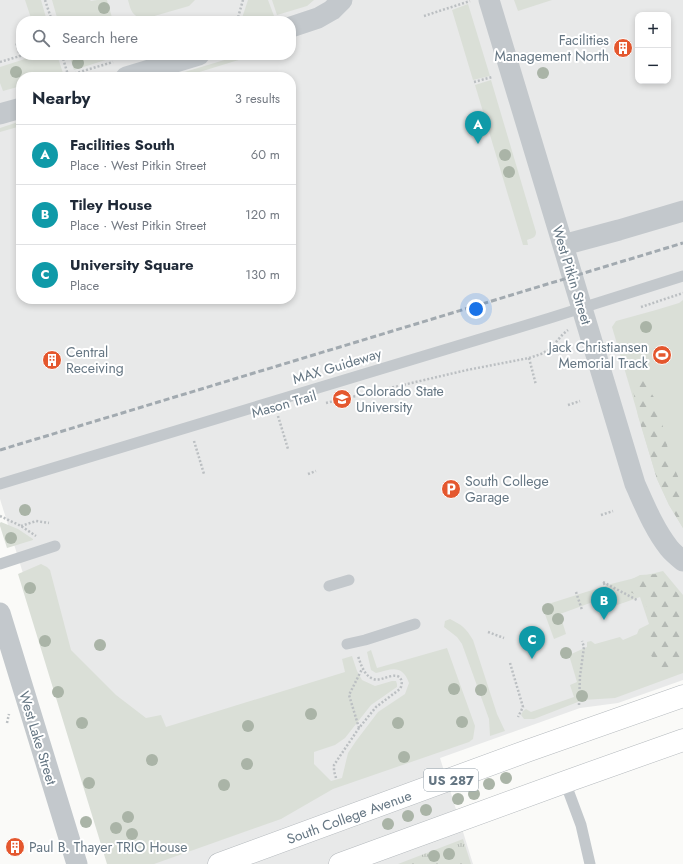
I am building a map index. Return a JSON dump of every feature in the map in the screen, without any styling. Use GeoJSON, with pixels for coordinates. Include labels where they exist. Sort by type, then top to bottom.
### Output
{"type":"FeatureCollection","features":[{"type":"Feature","properties":{"kind":"highway","name":"South College Avenue"},"geometry":{"type":"LineString","coordinates":[[219,864],[527,751],[683,696]]}},
{"type":"Feature","properties":{"kind":"highway"},"geometry":{"type":"LineString","coordinates":[[340,864],[683,740]]}},
{"type":"Feature","properties":{"kind":"street"},"geometry":{"type":"LineString","coordinates":[[296,25],[318,18],[332,10],[342,0]]}},
{"type":"Feature","properties":{"kind":"street","name":"West Pitkin Street"},"geometry":{"type":"LineString","coordinates":[[480,1],[563,245],[635,484],[656,529],[670,549],[683,561]]}},
{"type":"Feature","properties":{"kind":"street"},"geometry":{"type":"LineString","coordinates":[[120,69],[171,60]]}},
{"type":"Feature","properties":{"kind":"street"},"geometry":{"type":"LineString","coordinates":[[0,114],[16,109]]}},
{"type":"Feature","properties":{"kind":"street"},"geometry":{"type":"LineString","coordinates":[[563,245],[683,211]]}},
{"type":"Feature","properties":{"kind":"street","name":"West Lake Street"},"geometry":{"type":"LineString","coordinates":[[0,613],[77,864]]}},
{"type":"Feature","properties":{"kind":"lane","name":"MAX Guideway"},"geometry":{"type":"LineString","coordinates":[[0,484],[683,276]]}},
{"type":"Feature","properties":{"kind":"lane"},"geometry":{"type":"LineString","coordinates":[[0,564],[55,546]]}},
{"type":"Feature","properties":{"kind":"lane"},"geometry":{"type":"LineString","coordinates":[[329,586],[349,580]]}},
{"type":"Feature","properties":{"kind":"lane"},"geometry":{"type":"LineString","coordinates":[[347,644],[365,640],[415,624]]}},
{"type":"Feature","properties":{"kind":"lane"},"geometry":{"type":"LineString","coordinates":[[565,782],[581,825],[590,864]]}},
{"type":"Feature","properties":{"kind":"path"},"geometry":{"type":"LineString","coordinates":[[45,0],[50,16]]}},
{"type":"Feature","properties":{"kind":"path"},"geometry":{"type":"LineString","coordinates":[[238,16],[243,0]]}},
{"type":"Feature","properties":{"kind":"path"},"geometry":{"type":"LineString","coordinates":[[424,16],[480,1]]}},
{"type":"Feature","properties":{"kind":"path"},"geometry":{"type":"LineString","coordinates":[[0,62],[16,57]]}},
{"type":"Feature","properties":{"kind":"path"},"geometry":{"type":"LineString","coordinates":[[63,60],[67,72]]}},
{"type":"Feature","properties":{"kind":"path"},"geometry":{"type":"LineString","coordinates":[[98,72],[120,69]]}},
{"type":"Feature","properties":{"kind":"path"},"geometry":{"type":"LineString","coordinates":[[474,82],[493,77]]}},
{"type":"Feature","properties":{"kind":"path","name":"Mason Trail"},"geometry":{"type":"LineString","coordinates":[[324,403],[467,370],[529,358],[550,349],[569,329]]}},
{"type":"Feature","properties":{"kind":"path"},"geometry":{"type":"LineString","coordinates":[[529,358],[536,385]]}},
{"type":"Feature","properties":{"kind":"path"},"geometry":{"type":"LineString","coordinates":[[568,405],[580,401]]}},
{"type":"Feature","properties":{"kind":"path","name":"Mason Trail"},"geometry":{"type":"LineString","coordinates":[[271,418],[284,414]]}},
{"type":"Feature","properties":{"kind":"path"},"geometry":{"type":"LineString","coordinates":[[278,416],[288,449]]}},
{"type":"Feature","properties":{"kind":"path"},"geometry":{"type":"LineString","coordinates":[[201,439],[194,441],[204,474]]}},
{"type":"Feature","properties":{"kind":"path"},"geometry":{"type":"LineString","coordinates":[[308,474],[316,471]]}},
{"type":"Feature","properties":{"kind":"path"},"geometry":{"type":"LineString","coordinates":[[601,515],[613,511]]}},
{"type":"Feature","properties":{"kind":"path"},"geometry":{"type":"LineString","coordinates":[[0,516],[21,526],[38,537],[44,550]]}},
{"type":"Feature","properties":{"kind":"path"},"geometry":{"type":"LineString","coordinates":[[21,526],[36,521],[49,523]]}},
{"type":"Feature","properties":{"kind":"path"},"geometry":{"type":"LineString","coordinates":[[611,610],[603,582],[637,600]]}},
{"type":"Feature","properties":{"kind":"path"},"geometry":{"type":"LineString","coordinates":[[576,592],[582,610]]}},
{"type":"Feature","properties":{"kind":"path"},"geometry":{"type":"LineString","coordinates":[[488,632],[504,638]]}},
{"type":"Feature","properties":{"kind":"path"},"geometry":{"type":"LineString","coordinates":[[579,705],[580,676],[584,647],[582,641]]}},
{"type":"Feature","properties":{"kind":"path"},"geometry":{"type":"LineString","coordinates":[[336,778],[334,765],[359,728],[376,706],[400,689],[403,685],[401,678],[396,676],[374,679],[368,676],[362,669],[357,654],[347,644]]}},
{"type":"Feature","properties":{"kind":"path"},"geometry":{"type":"LineString","coordinates":[[510,663],[523,707],[518,717]]}},
{"type":"Feature","properties":{"kind":"path"},"geometry":{"type":"LineString","coordinates":[[359,728],[349,695],[362,669]]}},
{"type":"Feature","properties":{"kind":"shaded area","name":"Colorado State University"},"geometry":{"type":"Polygon","coordinates":[[[0,0],[683,0],[683,680],[618,703],[580,708],[440,758],[473,864],[113,864],[0,499],[0,0]]]}},
{"type":"Feature","properties":{"kind":"green space"},"geometry":{"type":"Polygon","coordinates":[[[25,0],[41,0],[46,16],[30,16],[25,0]]]}},
{"type":"Feature","properties":{"kind":"green space"},"geometry":{"type":"Polygon","coordinates":[[[52,0],[107,0],[112,16],[57,16],[52,0]]]}},
{"type":"Feature","properties":{"kind":"green space"},"geometry":{"type":"Polygon","coordinates":[[[128,0],[195,0],[189,6],[154,16],[134,15],[128,0]]]}},
{"type":"Feature","properties":{"kind":"green space"},"geometry":{"type":"Polygon","coordinates":[[[248,0],[268,0],[274,16],[243,16],[248,0]]]}},
{"type":"Feature","properties":{"kind":"green space"},"geometry":{"type":"Polygon","coordinates":[[[272,0],[314,0],[307,6],[277,15],[272,0]]]}},
{"type":"Feature","properties":{"kind":"green space"},"geometry":{"type":"Polygon","coordinates":[[[514,0],[552,0],[518,11],[514,0]]]}},
{"type":"Feature","properties":{"kind":"green space"},"geometry":{"type":"Polygon","coordinates":[[[468,4],[490,76],[473,80],[452,10],[468,4]]]}},
{"type":"Feature","properties":{"kind":"green space"},"geometry":{"type":"Polygon","coordinates":[[[22,60],[59,60],[63,72],[16,72],[16,87],[3,91],[0,83],[0,67],[22,60]]]}},
{"type":"Feature","properties":{"kind":"green space"},"geometry":{"type":"Polygon","coordinates":[[[71,60],[106,60],[74,70],[71,60]]]}},
{"type":"Feature","properties":{"kind":"green space"},"geometry":{"type":"Polygon","coordinates":[[[224,60],[239,60],[199,72],[185,72],[224,60]]]}},
{"type":"Feature","properties":{"kind":"green space"},"geometry":{"type":"Polygon","coordinates":[[[491,80],[536,232],[534,237],[527,240],[528,245],[523,245],[475,85],[491,80]]]}},
{"type":"Feature","properties":{"kind":"green space"},"geometry":{"type":"Polygon","coordinates":[[[16,123],[16,127],[0,132],[0,128],[16,123]]]}},
{"type":"Feature","properties":{"kind":"green space"},"geometry":{"type":"Polygon","coordinates":[[[683,300],[683,528],[669,505],[657,479],[612,327],[616,321],[679,303],[683,300]]]}},
{"type":"Feature","properties":{"kind":"green space"},"geometry":{"type":"Polygon","coordinates":[[[640,375],[655,399],[670,458],[683,488],[683,528],[669,505],[657,479],[638,416],[633,390],[640,375]]]}},
{"type":"Feature","properties":{"kind":"green space"},"geometry":{"type":"Polygon","coordinates":[[[1,522],[18,529],[33,540],[7,548],[0,526],[1,522]]]}},
{"type":"Feature","properties":{"kind":"green space"},"geometry":{"type":"Polygon","coordinates":[[[41,564],[50,570],[71,650],[116,695],[146,718],[161,715],[166,727],[345,672],[342,659],[352,656],[362,680],[375,686],[396,681],[397,687],[371,705],[345,738],[335,745],[314,752],[314,764],[331,781],[342,778],[348,753],[356,741],[378,712],[405,694],[409,683],[400,670],[392,669],[376,673],[371,670],[367,652],[371,650],[377,668],[447,648],[475,726],[473,739],[469,742],[333,789],[281,819],[154,864],[107,864],[18,574],[41,564]]]}},
{"type":"Feature","properties":{"kind":"green space"},"geometry":{"type":"Polygon","coordinates":[[[663,571],[683,595],[683,673],[615,698],[583,700],[534,719],[524,719],[521,715],[526,709],[531,712],[574,697],[570,685],[577,682],[569,655],[587,647],[587,642],[591,641],[595,644],[620,637],[623,640],[637,634],[639,629],[649,624],[640,597],[606,609],[601,599],[560,614],[566,634],[554,639],[542,606],[611,584],[663,571]]]}},
{"type":"Feature","properties":{"kind":"green space"},"geometry":{"type":"Polygon","coordinates":[[[658,574],[667,580],[683,600],[683,667],[676,670],[661,670],[650,654],[649,633],[651,617],[643,598],[628,591],[626,582],[640,575],[658,574]]]}},
{"type":"Feature","properties":{"kind":"green space"},"geometry":{"type":"Polygon","coordinates":[[[450,619],[463,627],[473,640],[497,714],[505,731],[490,736],[489,719],[462,644],[457,637],[444,627],[445,621],[450,619]]]}},
{"type":"Feature","properties":{"kind":"green space"},"geometry":{"type":"Polygon","coordinates":[[[463,839],[471,864],[398,864],[463,839]]]}},
{"type":"Feature","properties":{"kind":"railway"},"geometry":{"type":"LineString","coordinates":[[0,450],[683,243]]}},
{"type":"Feature","properties":{"kind":"place","name":"Facilities Management North"},"geometry":{"type":"Point","coordinates":[623,48]}},
{"type":"Feature","properties":{"kind":"place","name":"Facilities South"},"geometry":{"type":"Point","coordinates":[478,144]}},
{"type":"Feature","properties":{"kind":"place","name":"Jack Christiansen Memorial Track"},"geometry":{"type":"Point","coordinates":[662,355]}},
{"type":"Feature","properties":{"kind":"place","name":"Central Receiving"},"geometry":{"type":"Point","coordinates":[52,360]}},
{"type":"Feature","properties":{"kind":"place","name":"Colorado State University"},"geometry":{"type":"Point","coordinates":[342,399]}},
{"type":"Feature","properties":{"kind":"place","name":"South College Garage"},"geometry":{"type":"Point","coordinates":[451,489]}},
{"type":"Feature","properties":{"kind":"place","name":"Tiley House"},"geometry":{"type":"Point","coordinates":[604,620]}},
{"type":"Feature","properties":{"kind":"place","name":"University Square"},"geometry":{"type":"Point","coordinates":[532,659]}},
{"type":"Feature","properties":{"kind":"place","name":"Paul B. Thayer TRIO House"},"geometry":{"type":"Point","coordinates":[15,847]}}]}
